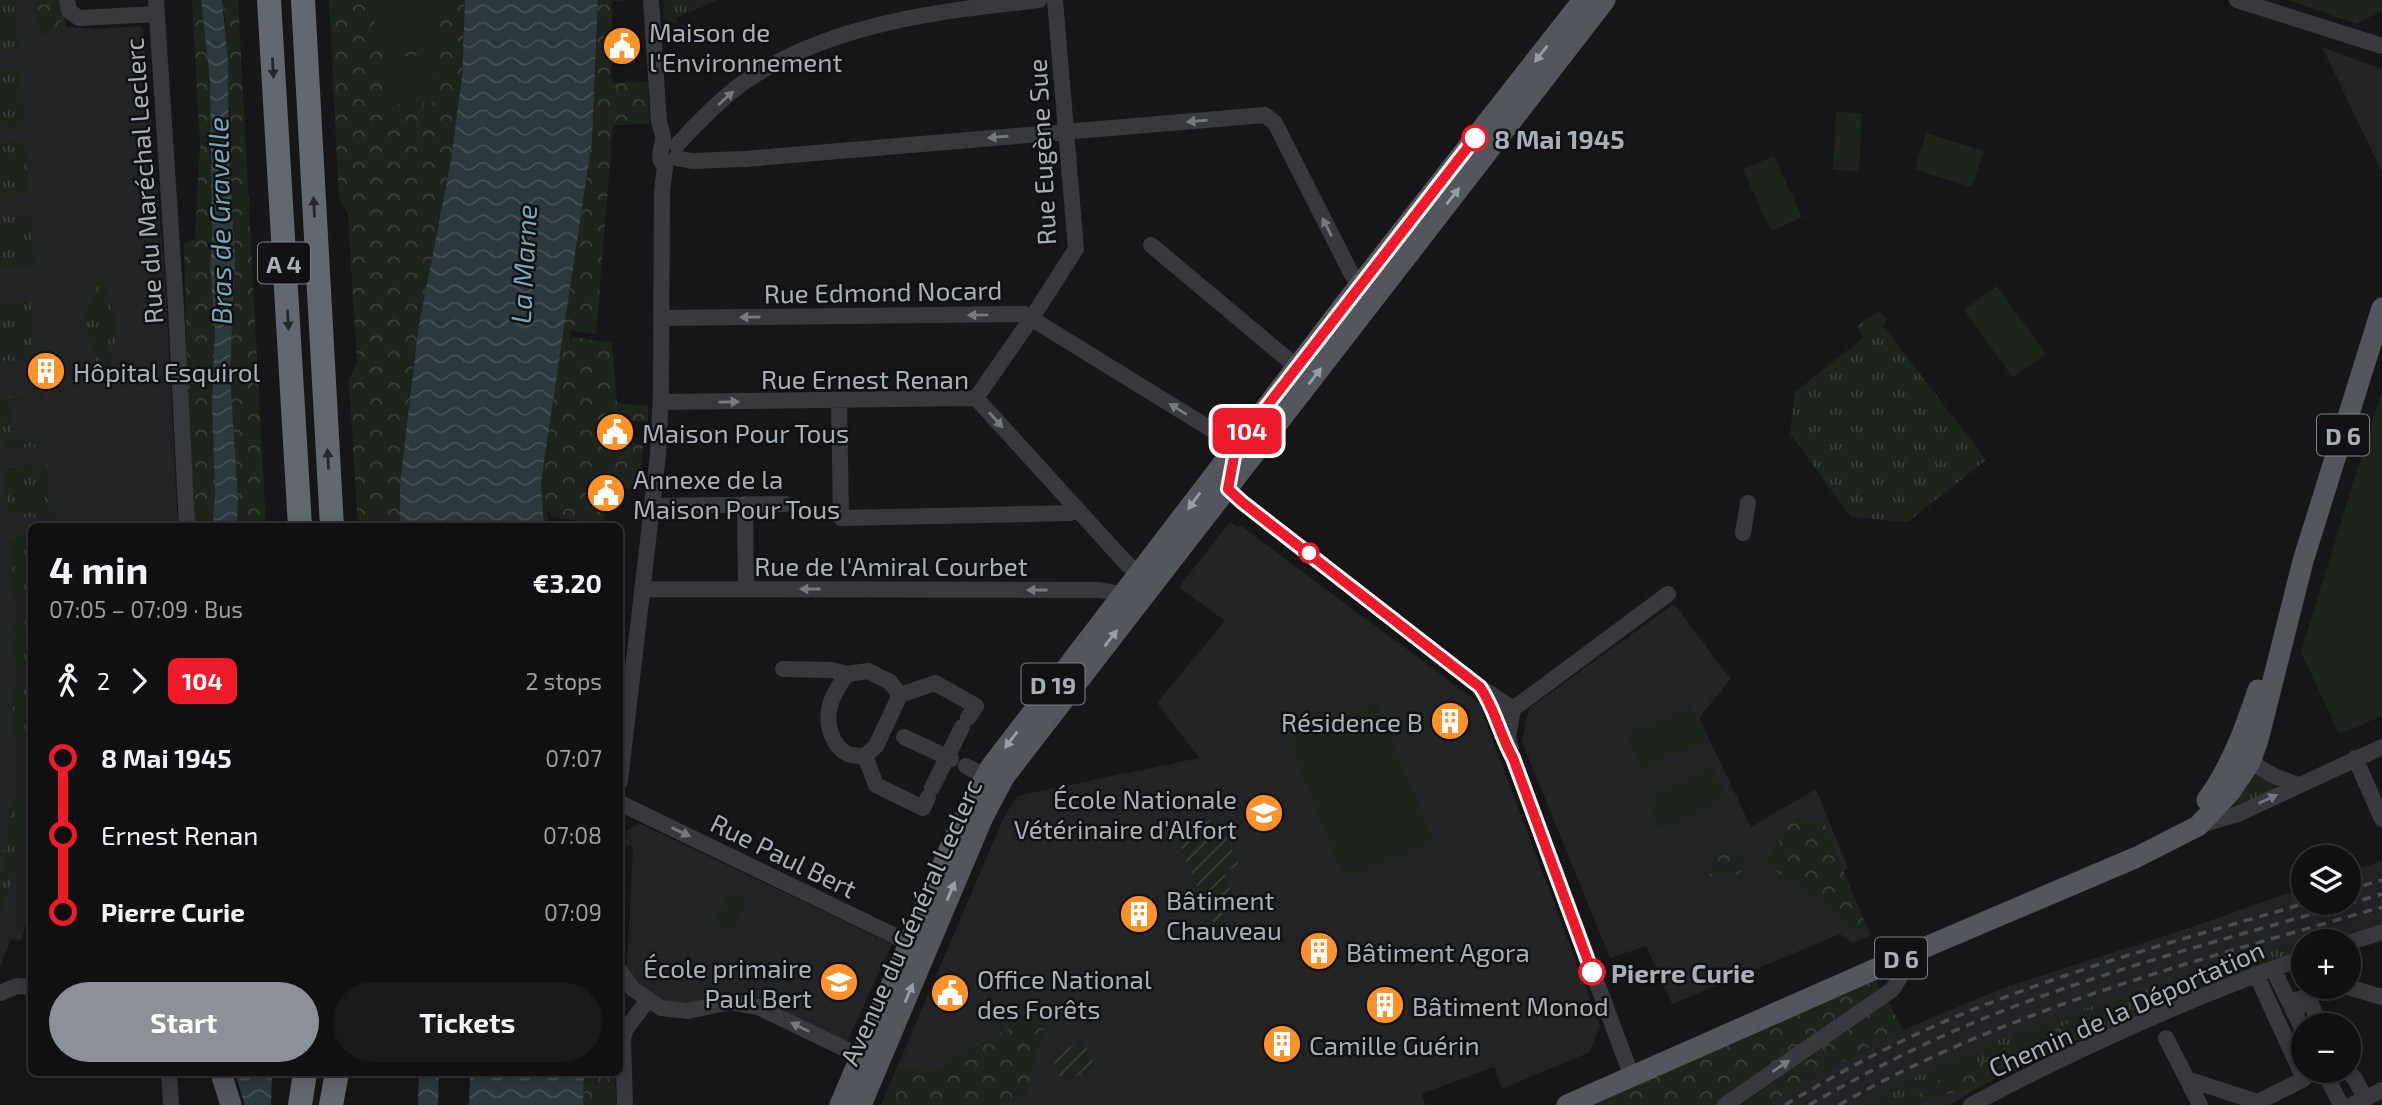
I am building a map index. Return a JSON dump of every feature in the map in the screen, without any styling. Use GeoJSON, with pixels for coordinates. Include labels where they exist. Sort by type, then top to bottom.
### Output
{"type":"FeatureCollection","features":[{"type":"Feature","properties":{"kind":"highway","name":"A 4"},"geometry":{"type":"LineString","coordinates":[[269,0],[300,523]]}},
{"type":"Feature","properties":{"kind":"highway","name":"A 4"},"geometry":{"type":"LineString","coordinates":[[303,0],[332,523]]}},
{"type":"Feature","properties":{"kind":"highway"},"geometry":{"type":"LineString","coordinates":[[331,1105],[336,1076]]}},
{"type":"Feature","properties":{"kind":"main road","name":"Avenue du Général Leclerc"},"geometry":{"type":"LineString","coordinates":[[861,1105],[870,1061],[916,949],[967,808],[976,771],[1128,601],[1162,572],[1228,489],[1366,293],[1583,0]]}},
{"type":"Feature","properties":{"kind":"main road","name":"Avenue du Général Leclerc"},"geometry":{"type":"LineString","coordinates":[[916,949],[1004,777],[1128,601],[1138,573],[1298,368],[1366,293],[1605,0]]}},
{"type":"Feature","properties":{"kind":"main road","name":"D 6"},"geometry":{"type":"LineString","coordinates":[[1567,1105],[2137,857],[2198,826],[2231,791],[2243,758],[2292,587],[2303,561],[2382,308]]}},
{"type":"Feature","properties":{"kind":"main road"},"geometry":{"type":"LineString","coordinates":[[1228,489],[1236,446]]}},
{"type":"Feature","properties":{"kind":"main road","name":"D 6"},"geometry":{"type":"LineString","coordinates":[[2169,839],[2201,808],[2219,783],[2243,758]]}},
{"type":"Feature","properties":{"kind":"main road","name":"Avenue du Général Leclerc"},"geometry":{"type":"LineString","coordinates":[[840,1105],[870,1061]]}},
{"type":"Feature","properties":{"kind":"main road"},"geometry":{"type":"LineString","coordinates":[[222,1076],[231,1105]]}},
{"type":"Feature","properties":{"kind":"street"},"geometry":{"type":"LineString","coordinates":[[67,0],[69,11],[79,18],[157,7]]}},
{"type":"Feature","properties":{"kind":"street"},"geometry":{"type":"LineString","coordinates":[[623,755],[652,506],[661,402],[662,191],[670,153],[659,122],[651,0]]}},
{"type":"Feature","properties":{"kind":"street"},"geometry":{"type":"LineString","coordinates":[[670,153],[745,81],[775,63],[807,49],[882,24],[971,4],[1039,0]]}},
{"type":"Feature","properties":{"kind":"street","name":"Rue Eugène Sue"},"geometry":{"type":"LineString","coordinates":[[976,398],[1076,249],[1055,0]]}},
{"type":"Feature","properties":{"kind":"street"},"geometry":{"type":"LineString","coordinates":[[2237,0],[2382,46]]}},
{"type":"Feature","properties":{"kind":"street","name":"Rue du Maréchal Leclerc"},"geometry":{"type":"LineString","coordinates":[[157,7],[187,523]]}},
{"type":"Feature","properties":{"kind":"street"},"geometry":{"type":"LineString","coordinates":[[670,153],[692,161],[734,160],[1265,115],[1275,123],[1351,273],[1366,293]]}},
{"type":"Feature","properties":{"kind":"street"},"geometry":{"type":"LineString","coordinates":[[1152,245],[1298,368]]}},
{"type":"Feature","properties":{"kind":"street","name":"Rue Edmond Nocard"},"geometry":{"type":"LineString","coordinates":[[661,318],[1024,314],[1236,446]]}},
{"type":"Feature","properties":{"kind":"street","name":"Rue Ernest Renan"},"geometry":{"type":"LineString","coordinates":[[661,402],[976,398],[1138,573]]}},
{"type":"Feature","properties":{"kind":"street"},"geometry":{"type":"LineString","coordinates":[[839,400],[841,518],[1070,513],[1075,508]]}},
{"type":"Feature","properties":{"kind":"street"},"geometry":{"type":"LineString","coordinates":[[1228,489],[1480,687],[1513,709]]}},
{"type":"Feature","properties":{"kind":"street"},"geometry":{"type":"LineString","coordinates":[[652,506],[785,503]]}},
{"type":"Feature","properties":{"kind":"street"},"geometry":{"type":"LineString","coordinates":[[1743,533],[1748,503]]}},
{"type":"Feature","properties":{"kind":"street"},"geometry":{"type":"LineString","coordinates":[[745,504],[746,589]]}},
{"type":"Feature","properties":{"kind":"street"},"geometry":{"type":"LineString","coordinates":[[1138,573],[1162,572]]}},
{"type":"Feature","properties":{"kind":"street","name":"Rue de l'Amiral Courbet"},"geometry":{"type":"LineString","coordinates":[[642,589],[1100,590],[1128,601]]}},
{"type":"Feature","properties":{"kind":"street"},"geometry":{"type":"LineString","coordinates":[[1493,713],[1504,715],[1513,709],[1668,594]]}},
{"type":"Feature","properties":{"kind":"street"},"geometry":{"type":"LineString","coordinates":[[783,669],[832,670],[847,674],[868,671],[890,681],[900,695],[893,732],[865,756],[849,755],[835,744],[829,725],[829,709],[847,674]]}},
{"type":"Feature","properties":{"kind":"street"},"geometry":{"type":"LineString","coordinates":[[865,756],[876,785],[926,797],[949,758],[969,717],[935,683],[900,695]]}},
{"type":"Feature","properties":{"kind":"street"},"geometry":{"type":"LineString","coordinates":[[1480,687],[1488,699],[1503,741],[1513,758]]}},
{"type":"Feature","properties":{"kind":"street"},"geometry":{"type":"LineString","coordinates":[[1513,709],[1508,737],[1513,758],[1632,1077]]}},
{"type":"Feature","properties":{"kind":"street"},"geometry":{"type":"LineString","coordinates":[[893,732],[949,758]]}},
{"type":"Feature","properties":{"kind":"street"},"geometry":{"type":"LineString","coordinates":[[2198,826],[2238,814],[2382,747]]}},
{"type":"Feature","properties":{"kind":"street"},"geometry":{"type":"LineString","coordinates":[[2243,758],[2274,776],[2298,785]]}},
{"type":"Feature","properties":{"kind":"street"},"geometry":{"type":"LineString","coordinates":[[2356,758],[2382,819]]}},
{"type":"Feature","properties":{"kind":"street","name":"Rue Paul Bert"},"geometry":{"type":"LineString","coordinates":[[623,804],[893,935],[916,949]]}},
{"type":"Feature","properties":{"kind":"street"},"geometry":{"type":"LineString","coordinates":[[2361,939],[2382,932]]}},
{"type":"Feature","properties":{"kind":"street"},"geometry":{"type":"LineString","coordinates":[[1725,1105],[1893,989],[1899,979],[1902,957]]}},
{"type":"Feature","properties":{"kind":"street","name":"Chemin de la Déportation"},"geometry":{"type":"LineString","coordinates":[[1971,1105],[2119,1034],[2256,974],[2291,962]]}},
{"type":"Feature","properties":{"kind":"street"},"geometry":{"type":"LineString","coordinates":[[2273,969],[2296,1013]]}},
{"type":"Feature","properties":{"kind":"street"},"geometry":{"type":"LineString","coordinates":[[2187,1079],[2257,1104],[2304,1079],[2256,974]]}},
{"type":"Feature","properties":{"kind":"street"},"geometry":{"type":"LineString","coordinates":[[623,976],[647,1000],[661,1008],[680,1011],[730,1002],[758,1007],[870,1061]]}},
{"type":"Feature","properties":{"kind":"street"},"geometry":{"type":"LineString","coordinates":[[0,993],[16,986],[28,987]]}},
{"type":"Feature","properties":{"kind":"street"},"geometry":{"type":"LineString","coordinates":[[2361,991],[2382,997]]}},
{"type":"Feature","properties":{"kind":"street"},"geometry":{"type":"LineString","coordinates":[[2297,999],[2292,1001],[2297,1013]]}},
{"type":"Feature","properties":{"kind":"street"},"geometry":{"type":"LineString","coordinates":[[625,1105],[623,1038],[626,1029],[647,1000]]}},
{"type":"Feature","properties":{"kind":"street"},"geometry":{"type":"LineString","coordinates":[[2166,1038],[2200,1105]]}},
{"type":"Feature","properties":{"kind":"street"},"geometry":{"type":"LineString","coordinates":[[169,1076],[170,1105]]}},
{"type":"Feature","properties":{"kind":"street"},"geometry":{"type":"LineString","coordinates":[[2330,1083],[2341,1105]]}},
{"type":"Feature","properties":{"kind":"street"},"geometry":{"type":"LineString","coordinates":[[2356,1083],[2359,1102],[2382,1090]]}},
{"type":"Feature","properties":{"kind":"shaded area"},"geometry":{"type":"Polygon","coordinates":[[[0,0],[62,0],[66,27],[97,29],[140,26],[143,29],[165,277],[178,523],[28,523],[28,914],[21,941],[11,939],[0,966],[0,0]]]}},
{"type":"Feature","properties":{"kind":"shaded area"},"geometry":{"type":"Polygon","coordinates":[[[2322,47],[2382,69],[2382,172],[2322,47]]]}},
{"type":"Feature","properties":{"kind":"shaded area","name":"École Nationale Vétérinaire d'Alfort"},"geometry":{"type":"Polygon","coordinates":[[[1230,522],[1237,527],[1241,526],[1479,703],[1600,1026],[1590,1052],[1502,1089],[1494,1067],[1421,1094],[1425,1105],[881,1105],[1003,819],[1017,796],[1199,758],[1157,703],[1225,621],[1179,587],[1230,522]]]}},
{"type":"Feature","properties":{"kind":"shaded area"},"geometry":{"type":"Polygon","coordinates":[[[1674,604],[1730,679],[1699,718],[1751,827],[1816,789],[1848,868],[1842,871],[1871,935],[1852,943],[1840,934],[1672,1004],[1646,946],[1610,958],[1522,742],[1529,708],[1674,604]]]}},
{"type":"Feature","properties":{"kind":"shaded area"},"geometry":{"type":"Polygon","coordinates":[[[639,823],[892,944],[847,1042],[753,995],[722,995],[675,1007],[636,984],[627,965],[633,848],[624,843],[627,831],[639,823]]]}},
{"type":"Feature","properties":{"kind":"shaded area"},"geometry":{"type":"Polygon","coordinates":[[[2382,861],[2382,924],[2361,930],[2291,929],[2291,954],[2016,1065],[1950,1105],[1768,1105],[1803,1083],[1903,1030],[2003,988],[2291,892],[2291,915],[2361,915],[2361,868],[2382,861]]]}},
{"type":"Feature","properties":{"kind":"green space"},"geometry":{"type":"Polygon","coordinates":[[[0,0],[15,0],[19,50],[0,51],[0,0]]]}},
{"type":"Feature","properties":{"kind":"green space"},"geometry":{"type":"Polygon","coordinates":[[[36,0],[60,0],[62,33],[39,36],[36,0]]]}},
{"type":"Feature","properties":{"kind":"green space"},"geometry":{"type":"Polygon","coordinates":[[[192,0],[201,0],[210,82],[210,267],[215,329],[212,404],[215,489],[213,523],[191,523],[184,244],[195,239],[200,144],[192,0]]]}},
{"type":"Feature","properties":{"kind":"green space"},"geometry":{"type":"Polygon","coordinates":[[[222,0],[238,0],[266,523],[237,523],[230,372],[235,257],[222,0]]]}},
{"type":"Feature","properties":{"kind":"green space"},"geometry":{"type":"Polygon","coordinates":[[[329,0],[465,0],[462,76],[450,166],[418,330],[400,483],[400,523],[358,523],[349,380],[357,363],[348,214],[339,198],[329,0]]]}},
{"type":"Feature","properties":{"kind":"green space"},"geometry":{"type":"Polygon","coordinates":[[[374,0],[438,0],[439,45],[375,47],[374,0]]]}},
{"type":"Feature","properties":{"kind":"green space"},"geometry":{"type":"Polygon","coordinates":[[[598,0],[632,0],[612,1],[612,83],[648,82],[649,124],[613,125],[596,334],[570,330],[570,344],[572,337],[612,343],[617,403],[648,406],[648,422],[610,419],[609,425],[599,423],[598,440],[643,444],[640,490],[596,486],[595,500],[606,501],[603,523],[551,517],[549,509],[547,516],[551,523],[544,523],[541,482],[592,141],[598,0]]]}},
{"type":"Feature","properties":{"kind":"green space"},"geometry":{"type":"Polygon","coordinates":[[[663,0],[718,0],[676,18],[679,26],[664,19],[663,0]]]}},
{"type":"Feature","properties":{"kind":"green space"},"geometry":{"type":"Polygon","coordinates":[[[2288,0],[2382,0],[2382,11],[2356,24],[2288,0]]]}},
{"type":"Feature","properties":{"kind":"green space"},"geometry":{"type":"Polygon","coordinates":[[[433,55],[436,102],[384,105],[382,57],[433,55]]]}},
{"type":"Feature","properties":{"kind":"green space"},"geometry":{"type":"Polygon","coordinates":[[[20,69],[25,125],[0,127],[0,70],[20,69]]]}},
{"type":"Feature","properties":{"kind":"green space"},"geometry":{"type":"Polygon","coordinates":[[[1836,112],[1862,113],[1859,171],[1833,170],[1836,112]]]}},
{"type":"Feature","properties":{"kind":"green space"},"geometry":{"type":"Polygon","coordinates":[[[1926,133],[1984,151],[1972,187],[1915,170],[1926,133]]]}},
{"type":"Feature","properties":{"kind":"green space"},"geometry":{"type":"Polygon","coordinates":[[[25,139],[30,196],[0,198],[0,141],[25,139]]]}},
{"type":"Feature","properties":{"kind":"green space"},"geometry":{"type":"Polygon","coordinates":[[[1774,156],[1802,217],[1771,231],[1743,169],[1774,156]]]}},
{"type":"Feature","properties":{"kind":"green space"},"geometry":{"type":"Polygon","coordinates":[[[31,215],[35,267],[0,269],[0,217],[31,215]]]}},
{"type":"Feature","properties":{"kind":"green space"},"geometry":{"type":"Polygon","coordinates":[[[100,267],[118,325],[105,384],[84,322],[100,267]]]}},
{"type":"Feature","properties":{"kind":"green space"},"geometry":{"type":"Polygon","coordinates":[[[1997,286],[2046,354],[2013,378],[1964,310],[1997,286]]]}},
{"type":"Feature","properties":{"kind":"green space"},"geometry":{"type":"Polygon","coordinates":[[[31,301],[34,360],[0,361],[0,303],[31,301]]]}},
{"type":"Feature","properties":{"kind":"green space"},"geometry":{"type":"Polygon","coordinates":[[[1879,311],[1888,319],[1883,326],[1986,460],[1908,522],[1851,517],[1790,433],[1795,392],[1863,338],[1857,326],[1879,311]]]}},
{"type":"Feature","properties":{"kind":"green space"},"geometry":{"type":"Polygon","coordinates":[[[2382,390],[2382,716],[2339,734],[2301,652],[2382,390]]]}},
{"type":"Feature","properties":{"kind":"green space"},"geometry":{"type":"Polygon","coordinates":[[[43,394],[43,400],[10,402],[12,439],[46,438],[46,446],[3,448],[0,397],[43,394]]]}},
{"type":"Feature","properties":{"kind":"green space"},"geometry":{"type":"Polygon","coordinates":[[[47,465],[50,516],[7,518],[4,467],[47,465]]]}},
{"type":"Feature","properties":{"kind":"green space"},"geometry":{"type":"Polygon","coordinates":[[[28,536],[28,593],[12,594],[8,537],[28,536]]]}},
{"type":"Feature","properties":{"kind":"green space"},"geometry":{"type":"Polygon","coordinates":[[[28,621],[28,664],[16,664],[13,622],[28,621]]]}},
{"type":"Feature","properties":{"kind":"green space"},"geometry":{"type":"Polygon","coordinates":[[[28,688],[28,736],[14,737],[12,689],[28,688]]]}},
{"type":"Feature","properties":{"kind":"green space"},"geometry":{"type":"Polygon","coordinates":[[[1376,703],[1434,842],[1345,879],[1288,739],[1376,703]]]}},
{"type":"Feature","properties":{"kind":"green space"},"geometry":{"type":"Polygon","coordinates":[[[1691,705],[1707,740],[1642,769],[1626,734],[1691,705]]]}},
{"type":"Feature","properties":{"kind":"green space"},"geometry":{"type":"Polygon","coordinates":[[[1712,767],[1727,799],[1661,829],[1647,796],[1712,767]]]}},
{"type":"Feature","properties":{"kind":"green space"},"geometry":{"type":"Polygon","coordinates":[[[2255,775],[2273,785],[2275,792],[2228,813],[2225,808],[2255,775]]]}},
{"type":"Feature","properties":{"kind":"green space"},"geometry":{"type":"Polygon","coordinates":[[[26,800],[21,822],[21,846],[0,918],[0,881],[12,801],[26,800]]]}},
{"type":"Feature","properties":{"kind":"green space"},"geometry":{"type":"Polygon","coordinates":[[[1794,817],[1823,821],[1866,927],[1853,935],[1823,906],[1765,863],[1794,817]]]}},
{"type":"Feature","properties":{"kind":"green space"},"geometry":{"type":"Polygon","coordinates":[[[1218,818],[1239,865],[1224,872],[1234,899],[1219,906],[1227,926],[1216,931],[1174,831],[1218,818]]]}},
{"type":"Feature","properties":{"kind":"green space"},"geometry":{"type":"Polygon","coordinates":[[[1732,851],[1746,860],[1739,875],[1717,875],[1716,880],[1710,876],[1714,859],[1732,851]]]}},
{"type":"Feature","properties":{"kind":"green space"},"geometry":{"type":"Polygon","coordinates":[[[732,893],[743,898],[745,903],[732,930],[728,931],[716,925],[715,921],[728,895],[732,893]]]}},
{"type":"Feature","properties":{"kind":"green space"},"geometry":{"type":"Polygon","coordinates":[[[2291,946],[2291,954],[2084,1038],[2074,1021],[1918,1089],[1923,1102],[1919,1105],[1862,1105],[1967,1053],[2022,1031],[2134,993],[2291,946]]]}},
{"type":"Feature","properties":{"kind":"green space"},"geometry":{"type":"Polygon","coordinates":[[[1877,977],[1878,992],[1721,1105],[1594,1105],[1877,977]]]}},
{"type":"Feature","properties":{"kind":"green space"},"geometry":{"type":"Polygon","coordinates":[[[1888,1001],[1903,1030],[1803,1083],[1768,1105],[1741,1105],[1888,1001]]]}},
{"type":"Feature","properties":{"kind":"green space"},"geometry":{"type":"Polygon","coordinates":[[[1051,1005],[1025,1097],[1001,1105],[883,1105],[899,1068],[930,1070],[946,1063],[956,1053],[988,1040],[1051,1005]]]}},
{"type":"Feature","properties":{"kind":"green space"},"geometry":{"type":"Polygon","coordinates":[[[2075,1021],[2083,1037],[1973,1090],[1945,1094],[1923,1102],[1918,1089],[2075,1021]]]}},
{"type":"Feature","properties":{"kind":"green space"},"geometry":{"type":"Polygon","coordinates":[[[1084,1041],[1095,1068],[1062,1082],[1051,1055],[1084,1041]]]}},
{"type":"Feature","properties":{"kind":"green space"},"geometry":{"type":"Polygon","coordinates":[[[584,1076],[615,1076],[616,1105],[583,1105],[584,1076]]]}},
{"type":"Feature","properties":{"kind":"water","name":"Bras de Gravelle"},"geometry":{"type":"Polygon","coordinates":[[[201,0],[222,0],[228,60],[229,155],[235,257],[230,372],[237,523],[213,523],[215,489],[212,404],[215,329],[210,267],[210,82],[201,0]]]}},
{"type":"Feature","properties":{"kind":"water","name":"La Marne"},"geometry":{"type":"Polygon","coordinates":[[[465,0],[598,0],[592,141],[541,482],[544,523],[400,523],[400,483],[418,330],[450,166],[462,76],[465,0]]]}},
{"type":"Feature","properties":{"kind":"water"},"geometry":{"type":"Polygon","coordinates":[[[236,1076],[272,1076],[271,1105],[245,1105],[236,1076]]]}},
{"type":"Feature","properties":{"kind":"water"},"geometry":{"type":"Polygon","coordinates":[[[419,1076],[439,1076],[438,1105],[418,1105],[419,1076]]]}},
{"type":"Feature","properties":{"kind":"water"},"geometry":{"type":"Polygon","coordinates":[[[470,1076],[584,1076],[583,1105],[469,1105],[470,1076]]]}},
{"type":"Feature","properties":{"kind":"railway"},"geometry":{"type":"LineString","coordinates":[[2361,886],[2382,880]]}},
{"type":"Feature","properties":{"kind":"railway"},"geometry":{"type":"LineString","coordinates":[[1809,1105],[1930,1042],[2051,993],[2145,962],[2382,894]]}},
{"type":"Feature","properties":{"kind":"railway"},"geometry":{"type":"LineString","coordinates":[[1785,1105],[1891,1046],[1975,1009],[2116,959],[2291,907]]}},
{"type":"Feature","properties":{"kind":"railway"},"geometry":{"type":"LineString","coordinates":[[1839,1105],[1903,1071],[2036,1014],[2173,968],[2382,907]]}},
{"type":"Feature","properties":{"kind":"bus line","name":"104"},"geometry":{"type":"LineString","coordinates":[[1475,138],[1236,446],[1228,489],[1480,687],[1488,699],[1503,741],[1513,758],[1592,972]]}},
{"type":"Feature","properties":{"kind":"place","name":"Maison de l'Environnement"},"geometry":{"type":"Point","coordinates":[622,46]}},
{"type":"Feature","properties":{"kind":"place","name":"8 Mai 1945"},"geometry":{"type":"Point","coordinates":[1475,138]}},
{"type":"Feature","properties":{"kind":"place","name":"Hôpital Esquirol"},"geometry":{"type":"Point","coordinates":[46,371]}},
{"type":"Feature","properties":{"kind":"place","name":"Maison Pour Tous"},"geometry":{"type":"Point","coordinates":[615,432]}},
{"type":"Feature","properties":{"kind":"place","name":"Annexe de la Maison Pour Tous"},"geometry":{"type":"Point","coordinates":[606,493]}},
{"type":"Feature","properties":{"kind":"place","name":"Résidence B"},"geometry":{"type":"Point","coordinates":[1450,721]}},
{"type":"Feature","properties":{"kind":"place","name":"École Nationale Vétérinaire d'Alfort"},"geometry":{"type":"Point","coordinates":[1264,813]}},
{"type":"Feature","properties":{"kind":"place","name":"Bâtiment Chauveau"},"geometry":{"type":"Point","coordinates":[1139,914]}},
{"type":"Feature","properties":{"kind":"place","name":"Bâtiment Agora"},"geometry":{"type":"Point","coordinates":[1319,951]}},
{"type":"Feature","properties":{"kind":"place","name":"Pierre Curie"},"geometry":{"type":"Point","coordinates":[1592,972]}},
{"type":"Feature","properties":{"kind":"place","name":"École primaire Paul Bert"},"geometry":{"type":"Point","coordinates":[839,982]}},
{"type":"Feature","properties":{"kind":"place","name":"Office National des Forêts"},"geometry":{"type":"Point","coordinates":[950,993]}},
{"type":"Feature","properties":{"kind":"place","name":"Bâtiment Monod"},"geometry":{"type":"Point","coordinates":[1385,1005]}},
{"type":"Feature","properties":{"kind":"place","name":"Camille Guérin"},"geometry":{"type":"Point","coordinates":[1282,1044]}}]}
